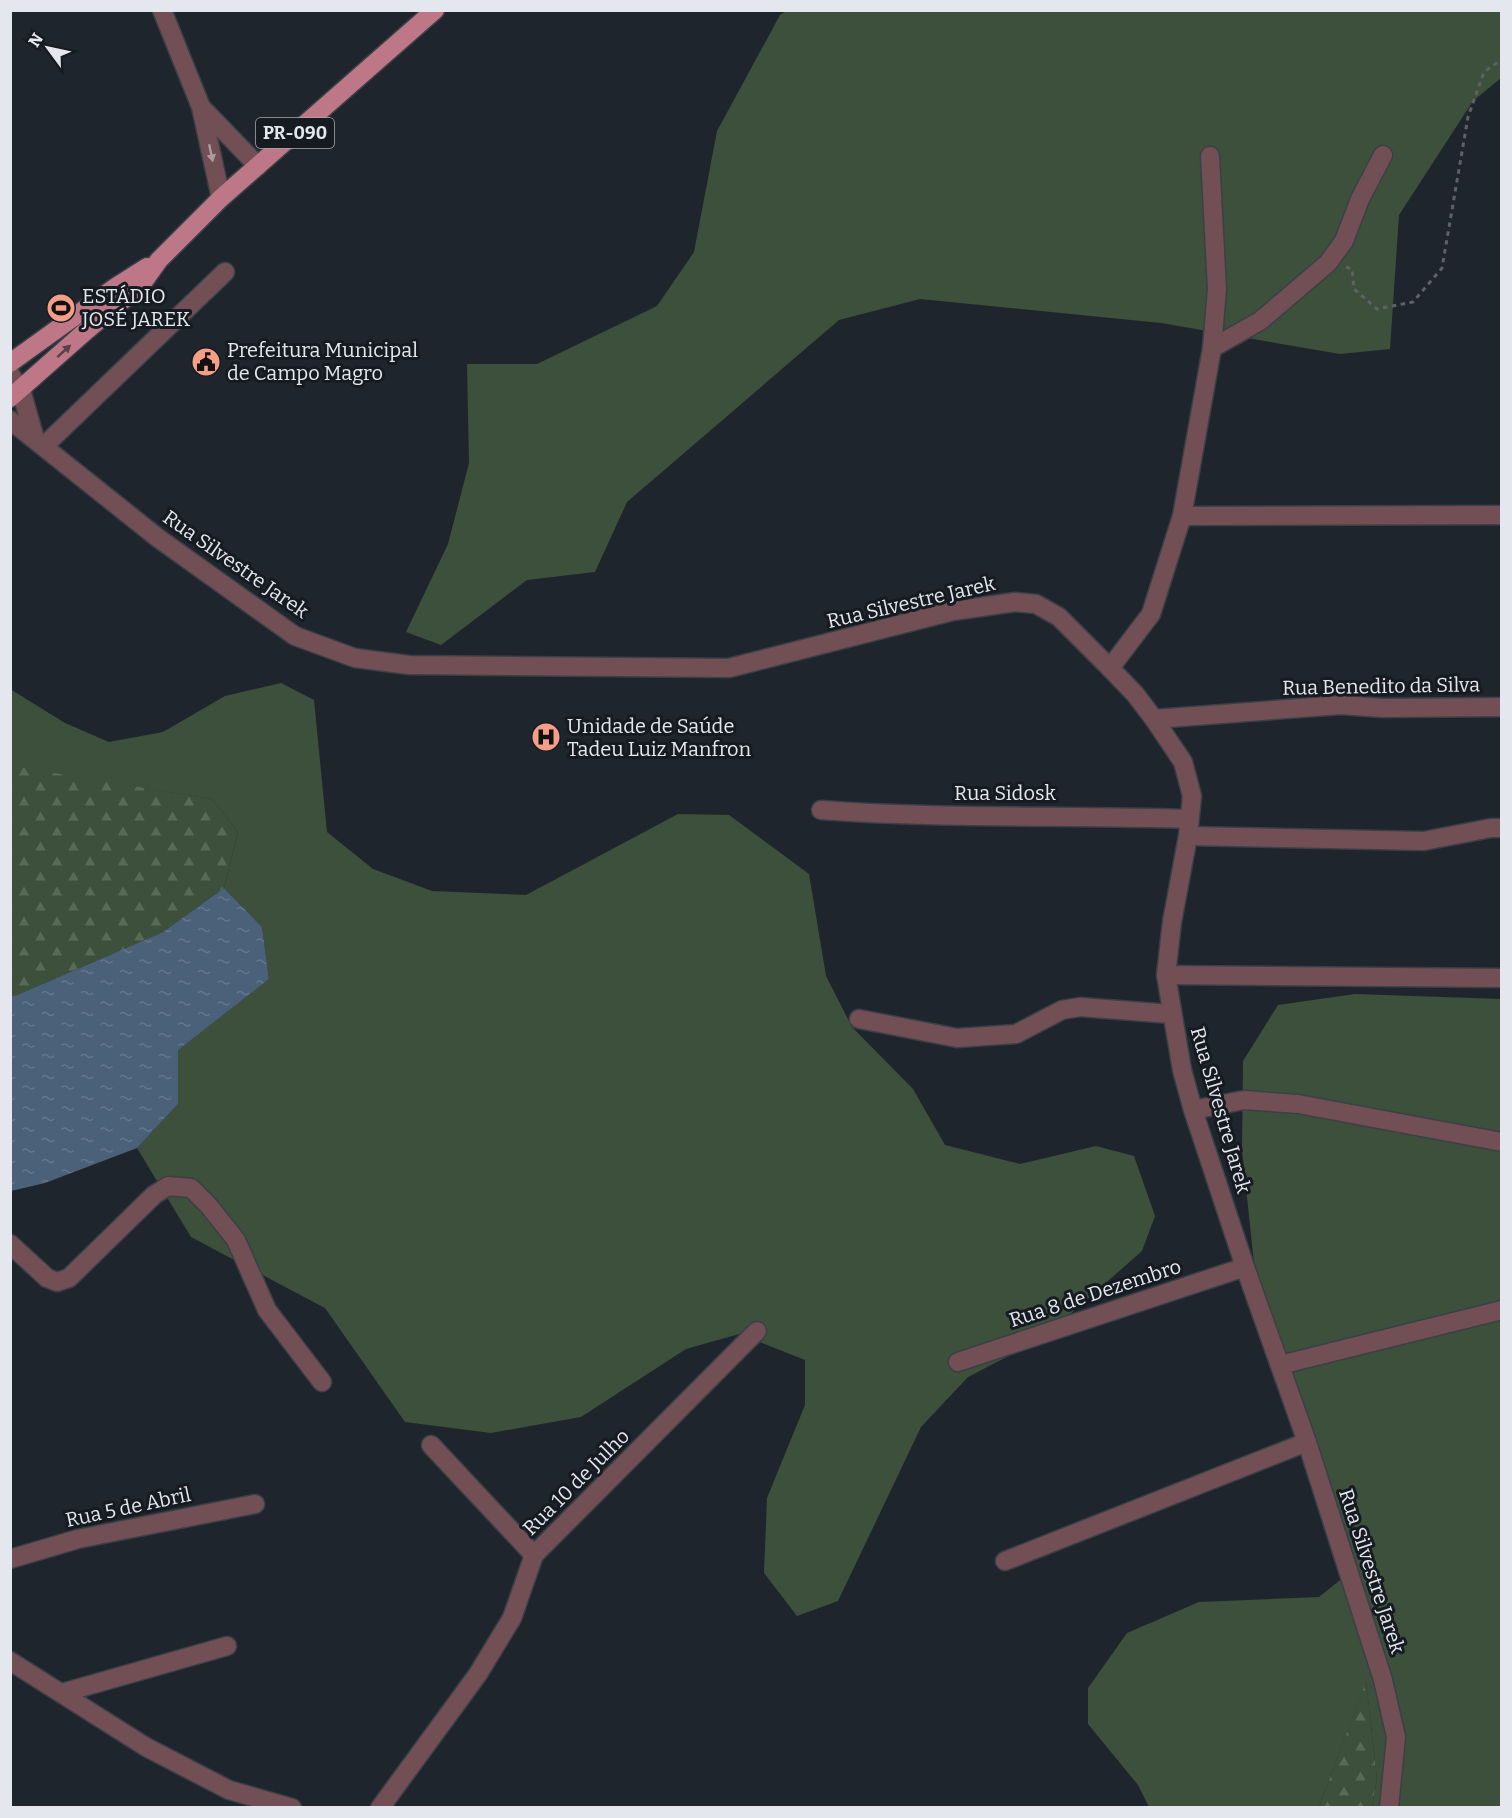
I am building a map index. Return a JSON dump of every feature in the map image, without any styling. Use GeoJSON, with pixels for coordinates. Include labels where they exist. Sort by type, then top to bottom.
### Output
{"type":"FeatureCollection","features":[{"type":"Feature","properties":{"kind":"main road","name":"PR-090"},"geometry":{"type":"LineString","coordinates":[[16,394],[144,281],[159,260],[221,198],[435,10]]}},
{"type":"Feature","properties":{"kind":"main road","name":"PR-090"},"geometry":{"type":"LineString","coordinates":[[10,363],[117,285],[159,260]]}},
{"type":"Feature","properties":{"kind":"street"},"geometry":{"type":"LineString","coordinates":[[162,10],[201,107],[221,198]]}},
{"type":"Feature","properties":{"kind":"street"},"geometry":{"type":"LineString","coordinates":[[201,107],[258,166]]}},
{"type":"Feature","properties":{"kind":"street"},"geometry":{"type":"LineString","coordinates":[[1212,348],[1260,321],[1328,263],[1344,241],[1360,200],[1383,155]]}},
{"type":"Feature","properties":{"kind":"street"},"geometry":{"type":"LineString","coordinates":[[1110,668],[1151,614],[1182,516],[1212,348],[1216,289],[1210,156]]}},
{"type":"Feature","properties":{"kind":"street"},"geometry":{"type":"LineString","coordinates":[[10,374],[16,394],[40,442],[225,272]]}},
{"type":"Feature","properties":{"kind":"street","name":"Rua Silvestre Jarek"},"geometry":{"type":"LineString","coordinates":[[10,420],[158,538],[295,636],[355,658],[409,664],[729,668],[953,611],[1015,602],[1036,604],[1059,617],[1110,668],[1135,694],[1183,762],[1192,796],[1166,975],[1171,1014],[1193,1110],[1245,1267],[1307,1442],[1386,1692],[1396,1737],[1389,1808]]}},
{"type":"Feature","properties":{"kind":"street"},"geometry":{"type":"LineString","coordinates":[[1182,516],[1502,515]]}},
{"type":"Feature","properties":{"kind":"street","name":"Rua Benedito da Silva"},"geometry":{"type":"LineString","coordinates":[[1154,719],[1341,705],[1383,708],[1502,707]]}},
{"type":"Feature","properties":{"kind":"street","name":"Rua Sidosk"},"geometry":{"type":"LineString","coordinates":[[821,810],[887,815],[1093,816],[1189,828],[1424,842],[1491,828],[1502,828]]}},
{"type":"Feature","properties":{"kind":"street"},"geometry":{"type":"LineString","coordinates":[[1166,975],[1502,978]]}},
{"type":"Feature","properties":{"kind":"street"},"geometry":{"type":"LineString","coordinates":[[859,1019],[957,1038],[1016,1034],[1062,1010],[1080,1008],[1171,1014]]}},
{"type":"Feature","properties":{"kind":"street"},"geometry":{"type":"LineString","coordinates":[[1193,1110],[1244,1100],[1298,1104],[1502,1142]]}},
{"type":"Feature","properties":{"kind":"street"},"geometry":{"type":"LineString","coordinates":[[10,1244],[47,1278],[57,1282],[69,1278],[154,1195],[168,1186],[191,1188],[209,1206],[236,1240],[267,1310],[322,1382]]}},
{"type":"Feature","properties":{"kind":"street","name":"Rua 8 de Dezembro"},"geometry":{"type":"LineString","coordinates":[[958,1362],[1245,1267]]}},
{"type":"Feature","properties":{"kind":"street"},"geometry":{"type":"LineString","coordinates":[[1280,1365],[1502,1310]]}},
{"type":"Feature","properties":{"kind":"street","name":"Rua 10 de Julho"},"geometry":{"type":"LineString","coordinates":[[380,1808],[478,1674],[512,1618],[534,1555],[757,1331]]}},
{"type":"Feature","properties":{"kind":"street"},"geometry":{"type":"LineString","coordinates":[[1005,1561],[1307,1442]]}},
{"type":"Feature","properties":{"kind":"street"},"geometry":{"type":"LineString","coordinates":[[431,1445],[534,1555]]}},
{"type":"Feature","properties":{"kind":"street","name":"Rua 5 de Abril"},"geometry":{"type":"LineString","coordinates":[[10,1559],[78,1539],[255,1504]]}},
{"type":"Feature","properties":{"kind":"street"},"geometry":{"type":"LineString","coordinates":[[62,1693],[227,1646]]}},
{"type":"Feature","properties":{"kind":"street"},"geometry":{"type":"LineString","coordinates":[[10,1661],[146,1747],[229,1790],[292,1808]]}},
{"type":"Feature","properties":{"kind":"path"},"geometry":{"type":"LineString","coordinates":[[1328,263],[1352,269],[1354,289],[1377,309],[1413,302],[1442,268],[1468,117],[1484,72],[1502,59]]}},
{"type":"Feature","properties":{"kind":"green space"},"geometry":{"type":"Polygon","coordinates":[[[786,11],[1501,11],[1501,78],[1473,101],[1399,215],[1390,349],[1340,354],[1161,323],[920,299],[839,320],[627,502],[595,572],[527,580],[441,645],[406,632],[448,544],[469,463],[467,364],[537,364],[657,306],[694,252],[717,131],[780,15],[786,11]]]}},
{"type":"Feature","properties":{"kind":"green space"},"geometry":{"type":"Polygon","coordinates":[[[281,683],[314,700],[327,832],[373,869],[432,891],[526,895],[678,814],[729,815],[809,874],[826,976],[852,1027],[913,1089],[945,1145],[1020,1164],[1096,1146],[1134,1156],[1155,1216],[1142,1251],[1043,1338],[968,1377],[921,1427],[838,1601],[797,1616],[764,1573],[767,1498],[805,1405],[805,1360],[739,1334],[686,1349],[581,1417],[491,1433],[405,1422],[325,1308],[191,1237],[137,1148],[178,1104],[177,1050],[269,979],[262,927],[224,888],[238,832],[212,799],[11,767],[10,689],[65,723],[109,742],[163,732],[225,696],[281,683]]]}},
{"type":"Feature","properties":{"kind":"green space"},"geometry":{"type":"Polygon","coordinates":[[[12,766],[212,799],[238,832],[224,888],[163,932],[11,996],[12,766]]]}},
{"type":"Feature","properties":{"kind":"green space"},"geometry":{"type":"Polygon","coordinates":[[[1355,994],[1501,999],[1501,1807],[1372,1807],[1377,1779],[1366,1682],[1319,1807],[1149,1807],[1138,1785],[1088,1724],[1088,1688],[1127,1633],[1199,1602],[1319,1597],[1345,1576],[1256,1282],[1242,1150],[1243,1061],[1278,1005],[1355,994]]]}},
{"type":"Feature","properties":{"kind":"green space"},"geometry":{"type":"Polygon","coordinates":[[[1366,1681],[1377,1779],[1372,1807],[1319,1807],[1366,1681]]]}},
{"type":"Feature","properties":{"kind":"water"},"geometry":{"type":"Polygon","coordinates":[[[224,888],[262,927],[269,979],[178,1050],[178,1104],[137,1148],[45,1183],[11,1191],[11,996],[163,932],[224,888]]]}},
{"type":"Feature","properties":{"kind":"place","name":"ESTÁDIO JOSÉ JAREK"},"geometry":{"type":"Point","coordinates":[61,308]}},
{"type":"Feature","properties":{"kind":"place","name":"Prefeitura Municipal de Campo Magro"},"geometry":{"type":"Point","coordinates":[206,362]}},
{"type":"Feature","properties":{"kind":"place","name":"Unidade de Saúde Tadeu Luiz Manfron"},"geometry":{"type":"Point","coordinates":[546,737]}}]}
